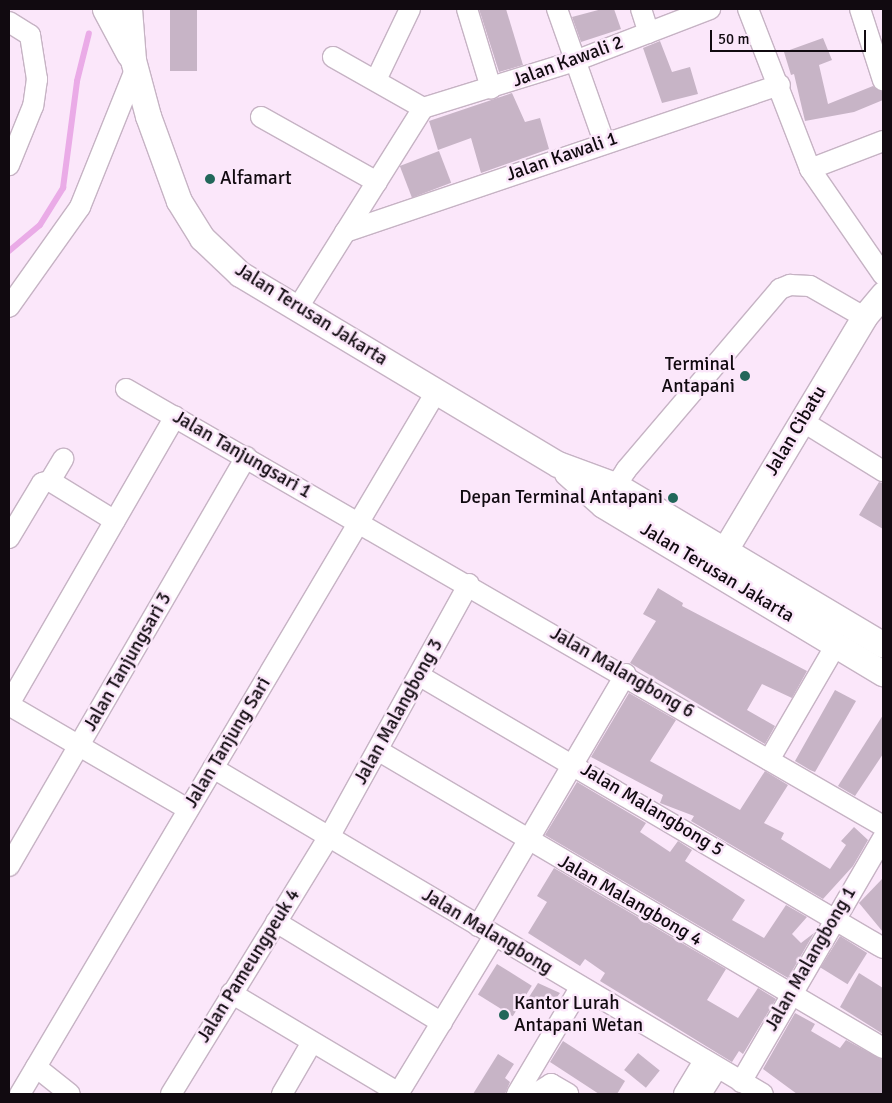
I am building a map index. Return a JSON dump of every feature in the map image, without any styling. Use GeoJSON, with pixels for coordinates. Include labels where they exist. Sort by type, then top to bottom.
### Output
{"type":"FeatureCollection","features":[{"type":"Feature","properties":{"kind":"main road","name":"Jalan Terusan Jakarta"},"geometry":{"type":"LineString","coordinates":[[116,15],[134,64],[161,156],[179,201],[202,238],[240,274],[719,560],[883,646]]}},
{"type":"Feature","properties":{"kind":"main road","name":"Jalan Cibatu"},"geometry":{"type":"LineString","coordinates":[[719,560],[864,317],[883,294]]}},
{"type":"Feature","properties":{"kind":"main road","name":"Jalan Terusan Jakarta"},"geometry":{"type":"LineString","coordinates":[[719,560],[836,645],[883,673]]}},
{"type":"Feature","properties":{"kind":"street"},"geometry":{"type":"LineString","coordinates":[[376,80],[410,9]]}},
{"type":"Feature","properties":{"kind":"street"},"geometry":{"type":"LineString","coordinates":[[467,9],[491,88]]}},
{"type":"Feature","properties":{"kind":"street"},"geometry":{"type":"LineString","coordinates":[[557,9],[604,142]]}},
{"type":"Feature","properties":{"kind":"street"},"geometry":{"type":"LineString","coordinates":[[641,9],[649,33]]}},
{"type":"Feature","properties":{"kind":"street","name":"Jalan Kawali 2"},"geometry":{"type":"LineString","coordinates":[[423,108],[575,61],[710,9]]}},
{"type":"Feature","properties":{"kind":"street"},"geometry":{"type":"LineString","coordinates":[[748,9],[780,85],[810,170],[883,275]]}},
{"type":"Feature","properties":{"kind":"street"},"geometry":{"type":"LineString","coordinates":[[860,9],[880,59],[883,80]]}},
{"type":"Feature","properties":{"kind":"street"},"geometry":{"type":"LineString","coordinates":[[9,22],[30,34],[37,79],[33,106],[9,165]]}},
{"type":"Feature","properties":{"kind":"street"},"geometry":{"type":"LineString","coordinates":[[297,309],[423,108],[333,57]]}},
{"type":"Feature","properties":{"kind":"street"},"geometry":{"type":"LineString","coordinates":[[9,307],[80,207],[134,64]]}},
{"type":"Feature","properties":{"kind":"street","name":"Jalan Kawali 1"},"geometry":{"type":"LineString","coordinates":[[345,232],[604,142],[780,85]]}},
{"type":"Feature","properties":{"kind":"street"},"geometry":{"type":"LineString","coordinates":[[261,117],[377,182]]}},
{"type":"Feature","properties":{"kind":"street"},"geometry":{"type":"LineString","coordinates":[[810,170],[883,141]]}},
{"type":"Feature","properties":{"kind":"street"},"geometry":{"type":"LineString","coordinates":[[609,495],[780,289],[790,285],[810,286],[864,317]]}},
{"type":"Feature","properties":{"kind":"street","name":"Jalan Tanjungsari 1"},"geometry":{"type":"LineString","coordinates":[[126,388],[359,522]]}},
{"type":"Feature","properties":{"kind":"street","name":"Jalan Tanjung Sari"},"geometry":{"type":"LineString","coordinates":[[20,1094],[436,392]]}},
{"type":"Feature","properties":{"kind":"street"},"geometry":{"type":"LineString","coordinates":[[175,417],[9,704],[79,747],[188,809]]}},
{"type":"Feature","properties":{"kind":"street"},"geometry":{"type":"LineString","coordinates":[[802,421],[883,471]]}},
{"type":"Feature","properties":{"kind":"street","name":"Jalan Tanjungsari 3"},"geometry":{"type":"LineString","coordinates":[[9,866],[246,457]]}},
{"type":"Feature","properties":{"kind":"street"},"geometry":{"type":"LineString","coordinates":[[50,482],[63,459]]}},
{"type":"Feature","properties":{"kind":"street"},"geometry":{"type":"LineString","coordinates":[[9,538],[42,483],[50,482],[115,521]]}},
{"type":"Feature","properties":{"kind":"street","name":"Jalan Malangbong 6"},"geometry":{"type":"LineString","coordinates":[[359,522],[626,674],[883,826]]}},
{"type":"Feature","properties":{"kind":"street","name":"Jalan Malangbong 3"},"geometry":{"type":"LineString","coordinates":[[328,838],[379,751],[469,584]]}},
{"type":"Feature","properties":{"kind":"street"},"geometry":{"type":"LineString","coordinates":[[769,760],[836,645]]}},
{"type":"Feature","properties":{"kind":"street"},"geometry":{"type":"LineString","coordinates":[[231,993],[311,1044],[398,1094],[442,1023],[528,841],[626,674]]}},
{"type":"Feature","properties":{"kind":"street","name":"Jalan Malangbong 5"},"geometry":{"type":"LineString","coordinates":[[420,676],[573,763],[883,948]]}},
{"type":"Feature","properties":{"kind":"street","name":"Jalan Malangbong 4"},"geometry":{"type":"LineString","coordinates":[[379,751],[528,841],[883,1048]]}},
{"type":"Feature","properties":{"kind":"street","name":"Jalan Malangbong"},"geometry":{"type":"LineString","coordinates":[[213,768],[580,988],[763,1094]]}},
{"type":"Feature","properties":{"kind":"street","name":"Jalan Pameungpeuk 4"},"geometry":{"type":"LineString","coordinates":[[171,1094],[231,993],[328,838]]}},
{"type":"Feature","properties":{"kind":"street","name":"Jalan Malangbong 1"},"geometry":{"type":"LineString","coordinates":[[741,1082],[834,918],[883,838]]}},
{"type":"Feature","properties":{"kind":"street"},"geometry":{"type":"LineString","coordinates":[[276,922],[442,1023]]}},
{"type":"Feature","properties":{"kind":"street"},"geometry":{"type":"LineString","coordinates":[[517,1094],[580,988]]}},
{"type":"Feature","properties":{"kind":"street"},"geometry":{"type":"LineString","coordinates":[[282,1094],[311,1044]]}},
{"type":"Feature","properties":{"kind":"street"},"geometry":{"type":"LineString","coordinates":[[684,1094],[711,1064]]}},
{"type":"Feature","properties":{"kind":"street"},"geometry":{"type":"LineString","coordinates":[[701,1094],[711,1064]]}},
{"type":"Feature","properties":{"kind":"street"},"geometry":{"type":"LineString","coordinates":[[36,1068],[70,1094]]}},
{"type":"Feature","properties":{"kind":"street"},"geometry":{"type":"LineString","coordinates":[[535,1094],[551,1084],[568,1094]]}},
{"type":"Feature","properties":{"kind":"building"},"geometry":{"type":"Polygon","coordinates":[[[170,9],[197,9],[197,71],[170,71],[170,9]]]}},
{"type":"Feature","properties":{"kind":"building"},"geometry":{"type":"Polygon","coordinates":[[[479,9],[506,9],[523,65],[499,72],[479,9]]]}},
{"type":"Feature","properties":{"kind":"building"},"geometry":{"type":"Polygon","coordinates":[[[602,9],[614,9],[621,29],[581,42],[572,17],[602,9]]]}},
{"type":"Feature","properties":{"kind":"building"},"geometry":{"type":"Polygon","coordinates":[[[823,38],[832,60],[819,65],[828,104],[873,86],[883,92],[883,100],[854,112],[805,121],[794,74],[791,75],[784,52],[823,38]]]}},
{"type":"Feature","properties":{"kind":"building"},"geometry":{"type":"Polygon","coordinates":[[[660,41],[672,72],[690,67],[698,94],[662,103],[643,48],[660,41]]]}},
{"type":"Feature","properties":{"kind":"building"},"geometry":{"type":"Polygon","coordinates":[[[512,93],[525,122],[540,118],[549,149],[481,173],[471,138],[438,150],[429,121],[512,93]]]}},
{"type":"Feature","properties":{"kind":"building"},"geometry":{"type":"Polygon","coordinates":[[[439,151],[451,183],[412,198],[400,166],[439,151]]]}},
{"type":"Feature","properties":{"kind":"building"},"geometry":{"type":"Polygon","coordinates":[[[879,482],[883,483],[883,529],[859,515],[879,482]]]}},
{"type":"Feature","properties":{"kind":"building"},"geometry":{"type":"Polygon","coordinates":[[[658,588],[683,603],[682,606],[807,671],[792,698],[762,684],[747,710],[775,726],[765,744],[630,663],[656,621],[643,614],[658,588]]]}},
{"type":"Feature","properties":{"kind":"building"},"geometry":{"type":"Polygon","coordinates":[[[835,690],[856,701],[815,772],[795,761],[835,690]]]}},
{"type":"Feature","properties":{"kind":"building"},"geometry":{"type":"Polygon","coordinates":[[[629,693],[676,720],[650,761],[740,810],[765,771],[788,785],[764,823],[784,833],[781,839],[830,869],[846,845],[841,841],[854,827],[868,840],[853,866],[823,899],[691,821],[694,816],[660,803],[663,795],[591,757],[629,693]]]}},
{"type":"Feature","properties":{"kind":"building"},"geometry":{"type":"Polygon","coordinates":[[[883,715],[883,754],[855,796],[838,786],[883,715]]]}},
{"type":"Feature","properties":{"kind":"building"},"geometry":{"type":"Polygon","coordinates":[[[577,782],[646,823],[640,832],[670,852],[678,841],[692,850],[685,861],[745,900],[732,920],[764,938],[786,905],[807,917],[792,934],[801,943],[814,933],[788,978],[545,835],[577,782]]]}},
{"type":"Feature","properties":{"kind":"building"},"geometry":{"type":"Polygon","coordinates":[[[554,868],[726,969],[707,1000],[738,1018],[758,988],[776,999],[743,1054],[739,1051],[732,1062],[600,981],[605,973],[585,959],[580,966],[528,933],[547,902],[537,896],[554,868]]]}},
{"type":"Feature","properties":{"kind":"building"},"geometry":{"type":"Polygon","coordinates":[[[883,878],[883,932],[859,903],[883,878]]]}},
{"type":"Feature","properties":{"kind":"building"},"geometry":{"type":"Polygon","coordinates":[[[840,936],[867,953],[848,984],[820,967],[840,936]]]}},
{"type":"Feature","properties":{"kind":"building"},"geometry":{"type":"Polygon","coordinates":[[[497,964],[532,986],[513,1016],[478,995],[497,964]]]}},
{"type":"Feature","properties":{"kind":"building"},"geometry":{"type":"Polygon","coordinates":[[[859,973],[883,988],[883,1034],[840,1007],[859,973]]]}},
{"type":"Feature","properties":{"kind":"building"},"geometry":{"type":"Polygon","coordinates":[[[538,983],[560,993],[548,1009],[529,997],[538,983]]]}},
{"type":"Feature","properties":{"kind":"building"},"geometry":{"type":"Polygon","coordinates":[[[795,1013],[815,1024],[811,1031],[840,1048],[846,1040],[883,1060],[883,1094],[797,1094],[763,1069],[795,1013]]]}},
{"type":"Feature","properties":{"kind":"building"},"geometry":{"type":"Polygon","coordinates":[[[563,1041],[625,1081],[617,1094],[599,1094],[550,1062],[563,1041]]]}},
{"type":"Feature","properties":{"kind":"building"},"geometry":{"type":"Polygon","coordinates":[[[638,1053],[660,1071],[646,1088],[624,1070],[638,1053]]]}},
{"type":"Feature","properties":{"kind":"building"},"geometry":{"type":"Polygon","coordinates":[[[498,1054],[514,1064],[505,1078],[510,1082],[505,1094],[473,1094],[498,1054]]]}},
{"type":"Feature","properties":{"kind":"waterway"},"geometry":{"type":"LineString","coordinates":[[9,251],[40,225],[63,188],[77,81],[89,33]]}},
{"type":"Feature","properties":{"kind":"place","name":"Alfamart"},"geometry":{"type":"Point","coordinates":[210,179]}},
{"type":"Feature","properties":{"kind":"place","name":"Terminal Antapani"},"geometry":{"type":"Point","coordinates":[745,376]}},
{"type":"Feature","properties":{"kind":"place","name":"Depan Terminal Antapani"},"geometry":{"type":"Point","coordinates":[673,498]}},
{"type":"Feature","properties":{"kind":"place","name":"Kantor Lurah Antapani Wetan"},"geometry":{"type":"Point","coordinates":[504,1015]}}]}
